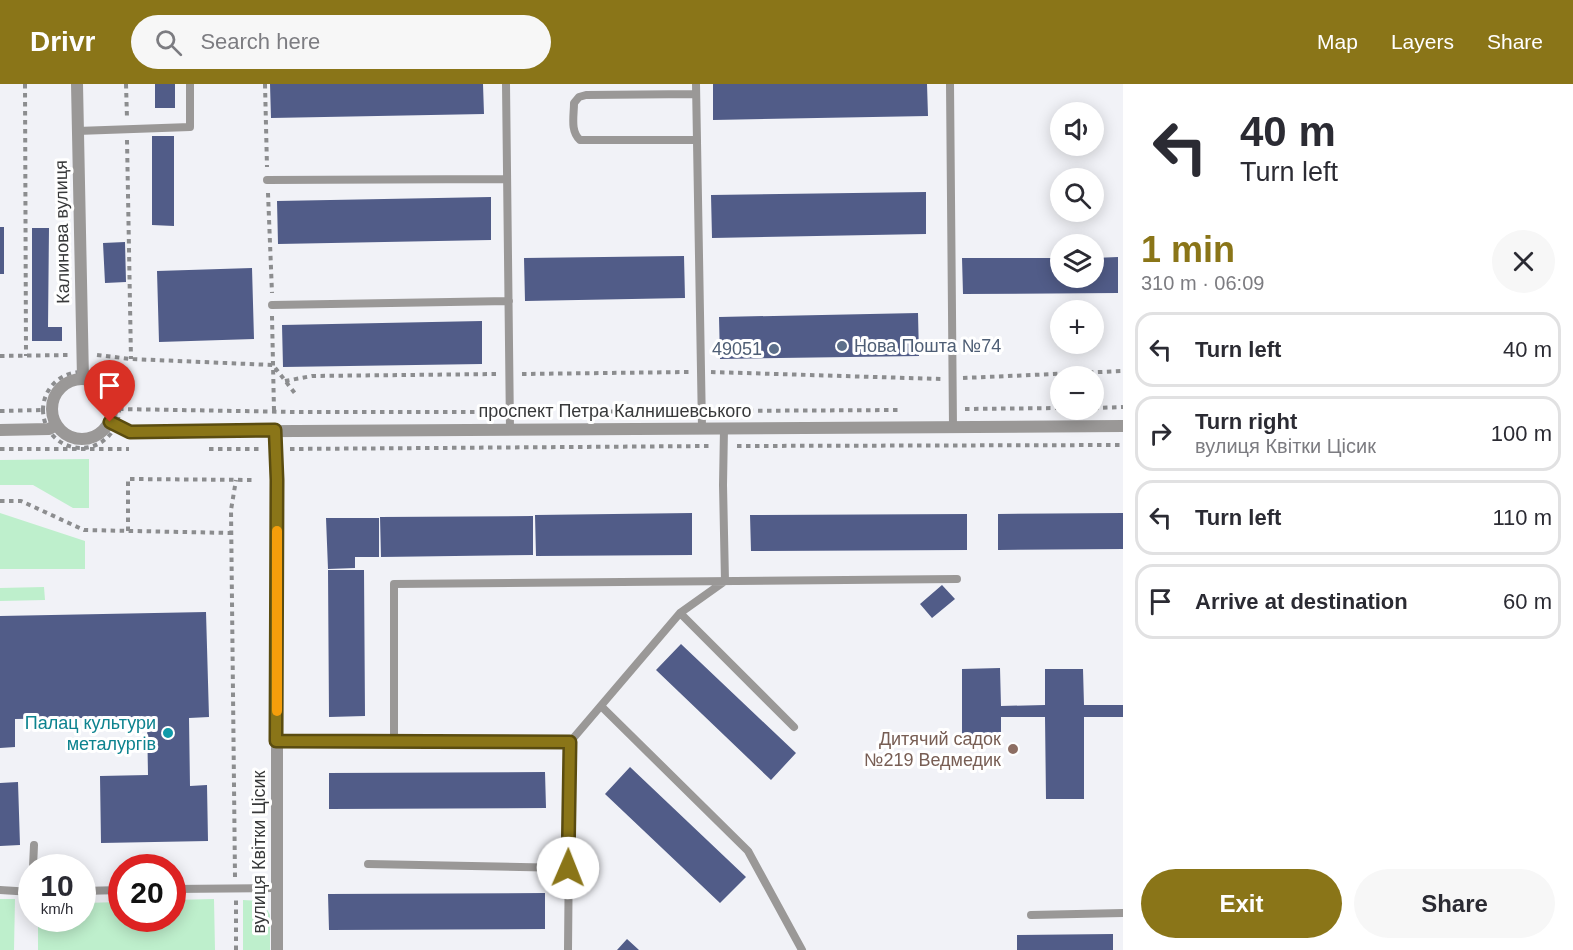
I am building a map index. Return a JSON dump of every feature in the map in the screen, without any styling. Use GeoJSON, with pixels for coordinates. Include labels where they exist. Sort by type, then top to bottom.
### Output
{"type":"FeatureCollection","features":[{"type":"Feature","properties":{"kind":"street","name":"Калинова вулиця"},"geometry":{"type":"LineString","coordinates":[[77,84],[83,375]]}},
{"type":"Feature","properties":{"kind":"street"},"geometry":{"type":"LineString","coordinates":[[0,430],[52,427],[79,440],[97,436],[113,424],[112,403],[108,393],[102,386],[83,375],[66,384],[54,398],[52,427]]}},
{"type":"Feature","properties":{"kind":"street","name":"проспект Петра Калнишевського"},"geometry":{"type":"LineString","coordinates":[[113,424],[130,432],[1123,426]]}},
{"type":"Feature","properties":{"kind":"street","name":"вулиця Квітки Цісик"},"geometry":{"type":"LineString","coordinates":[[275,430],[277,950]]}},
{"type":"Feature","properties":{"kind":"lane"},"geometry":{"type":"LineString","coordinates":[[77,131],[190,127],[190,84]]}},
{"type":"Feature","properties":{"kind":"lane"},"geometry":{"type":"LineString","coordinates":[[506,84],[505,179],[510,430]]}},
{"type":"Feature","properties":{"kind":"lane"},"geometry":{"type":"LineString","coordinates":[[696,84],[702,428]]}},
{"type":"Feature","properties":{"kind":"lane"},"geometry":{"type":"LineString","coordinates":[[950,84],[953,427]]}},
{"type":"Feature","properties":{"kind":"lane"},"geometry":{"type":"LineString","coordinates":[[696,94],[586,95],[579,97],[574,103],[573,128],[580,140],[697,140]]}},
{"type":"Feature","properties":{"kind":"lane"},"geometry":{"type":"LineString","coordinates":[[267,180],[505,179]]}},
{"type":"Feature","properties":{"kind":"lane"},"geometry":{"type":"LineString","coordinates":[[272,305],[509,300]]}},
{"type":"Feature","properties":{"kind":"lane"},"geometry":{"type":"LineString","coordinates":[[724,428],[725,581]]}},
{"type":"Feature","properties":{"kind":"lane"},"geometry":{"type":"LineString","coordinates":[[394,741],[394,584],[957,579]]}},
{"type":"Feature","properties":{"kind":"lane"},"geometry":{"type":"LineString","coordinates":[[568,950],[570,742],[680,613],[725,581]]}},
{"type":"Feature","properties":{"kind":"lane"},"geometry":{"type":"LineString","coordinates":[[680,613],[794,727]]}},
{"type":"Feature","properties":{"kind":"lane"},"geometry":{"type":"LineString","coordinates":[[601,706],[748,851],[802,950]]}},
{"type":"Feature","properties":{"kind":"lane"},"geometry":{"type":"LineString","coordinates":[[276,741],[570,742]]}},
{"type":"Feature","properties":{"kind":"lane"},"geometry":{"type":"LineString","coordinates":[[34,845],[34,854]]}},
{"type":"Feature","properties":{"kind":"lane"},"geometry":{"type":"LineString","coordinates":[[368,864],[568,868]]}},
{"type":"Feature","properties":{"kind":"lane"},"geometry":{"type":"LineString","coordinates":[[186,889],[277,888]]}},
{"type":"Feature","properties":{"kind":"lane"},"geometry":{"type":"LineString","coordinates":[[0,890],[18,891]]}},
{"type":"Feature","properties":{"kind":"lane"},"geometry":{"type":"LineString","coordinates":[[1031,915],[1123,913]]}},
{"type":"Feature","properties":{"kind":"path"},"geometry":{"type":"LineString","coordinates":[[0,356],[26,356],[25,84]]}},
{"type":"Feature","properties":{"kind":"path"},"geometry":{"type":"LineString","coordinates":[[126,84],[131,359]]}},
{"type":"Feature","properties":{"kind":"path"},"geometry":{"type":"LineString","coordinates":[[266,84],[274,411]]}},
{"type":"Feature","properties":{"kind":"path"},"geometry":{"type":"LineString","coordinates":[[108,355],[131,359],[273,364]]}},
{"type":"Feature","properties":{"kind":"path"},"geometry":{"type":"LineString","coordinates":[[273,364],[297,396]]}},
{"type":"Feature","properties":{"kind":"path"},"geometry":{"type":"LineString","coordinates":[[71,373],[83,375],[93,373],[109,383],[118,399],[119,409],[103,441],[82,448],[63,443],[55,437],[43,410],[45,398],[55,382],[71,373]]}},
{"type":"Feature","properties":{"kind":"path"},"geometry":{"type":"LineString","coordinates":[[1104,408],[1123,407]]}},
{"type":"Feature","properties":{"kind":"path"},"geometry":{"type":"LineString","coordinates":[[952,410],[1050,408]]}},
{"type":"Feature","properties":{"kind":"path"},"geometry":{"type":"LineString","coordinates":[[119,409],[510,412],[905,410]]}},
{"type":"Feature","properties":{"kind":"path"},"geometry":{"type":"LineString","coordinates":[[0,411],[43,410]]}},
{"type":"Feature","properties":{"kind":"path"},"geometry":{"type":"LineString","coordinates":[[208,449],[1123,445]]}},
{"type":"Feature","properties":{"kind":"path"},"geometry":{"type":"LineString","coordinates":[[0,449],[141,449]]}},
{"type":"Feature","properties":{"kind":"path"},"geometry":{"type":"LineString","coordinates":[[128,531],[128,479],[255,480]]}},
{"type":"Feature","properties":{"kind":"path"},"geometry":{"type":"LineString","coordinates":[[234,872],[231,510],[236,480]]}},
{"type":"Feature","properties":{"kind":"path"},"geometry":{"type":"LineString","coordinates":[[0,501],[21,501],[84,530],[232,533]]}},
{"type":"Feature","properties":{"kind":"path"},"geometry":{"type":"LineString","coordinates":[[236,888],[236,950]]}},
{"type":"Feature","properties":{"kind":"green space"},"geometry":{"type":"Polygon","coordinates":[[[89,459],[89,508],[73,508],[33,485],[0,485],[0,460],[89,459]]]}},
{"type":"Feature","properties":{"kind":"green space"},"geometry":{"type":"Polygon","coordinates":[[[0,513],[85,541],[85,569],[0,569],[0,513]]]}},
{"type":"Feature","properties":{"kind":"green space"},"geometry":{"type":"Polygon","coordinates":[[[44,587],[45,600],[0,601],[0,588],[44,587]]]}},
{"type":"Feature","properties":{"kind":"green space"},"geometry":{"type":"Polygon","coordinates":[[[0,899],[15,899],[14,950],[0,950],[0,899]]]}},
{"type":"Feature","properties":{"kind":"green space"},"geometry":{"type":"Polygon","coordinates":[[[214,899],[215,950],[38,950],[38,932],[96,932],[96,903],[108,902],[108,932],[186,932],[186,900],[214,899]]]}},
{"type":"Feature","properties":{"kind":"green space"},"geometry":{"type":"Polygon","coordinates":[[[243,900],[263,901],[270,915],[270,950],[243,950],[243,900]]]}},
{"type":"Feature","properties":{"kind":"building"},"geometry":{"type":"Polygon","coordinates":[[[155,84],[175,84],[175,108],[155,108],[155,84]]]}},
{"type":"Feature","properties":{"kind":"building"},"geometry":{"type":"Polygon","coordinates":[[[270,84],[483,84],[484,114],[271,118],[270,84]]]}},
{"type":"Feature","properties":{"kind":"building"},"geometry":{"type":"Polygon","coordinates":[[[713,84],[927,84],[928,116],[713,120],[713,84]]]}},
{"type":"Feature","properties":{"kind":"building"},"geometry":{"type":"Polygon","coordinates":[[[152,136],[174,136],[174,226],[152,225],[152,136]]]}},
{"type":"Feature","properties":{"kind":"building"},"geometry":{"type":"Polygon","coordinates":[[[926,192],[926,234],[712,238],[711,195],[926,192]]]}},
{"type":"Feature","properties":{"kind":"building"},"geometry":{"type":"Polygon","coordinates":[[[491,197],[491,240],[278,244],[277,201],[491,197]]]}},
{"type":"Feature","properties":{"kind":"building"},"geometry":{"type":"Polygon","coordinates":[[[0,227],[4,227],[4,274],[0,274],[0,227]]]}},
{"type":"Feature","properties":{"kind":"building"},"geometry":{"type":"Polygon","coordinates":[[[32,228],[49,228],[48,327],[62,327],[62,341],[32,341],[32,228]]]}},
{"type":"Feature","properties":{"kind":"building"},"geometry":{"type":"Polygon","coordinates":[[[125,242],[126,282],[105,283],[103,243],[125,242]]]}},
{"type":"Feature","properties":{"kind":"building"},"geometry":{"type":"Polygon","coordinates":[[[684,256],[685,298],[525,301],[524,258],[684,256]]]}},
{"type":"Feature","properties":{"kind":"building"},"geometry":{"type":"Polygon","coordinates":[[[1118,257],[1118,293],[963,294],[962,258],[1050,258],[1050,288],[1104,288],[1104,258],[1118,257]]]}},
{"type":"Feature","properties":{"kind":"building"},"geometry":{"type":"Polygon","coordinates":[[[252,268],[254,339],[159,342],[157,271],[252,268]]]}},
{"type":"Feature","properties":{"kind":"building"},"geometry":{"type":"Polygon","coordinates":[[[918,313],[919,356],[720,359],[719,317],[918,313]]]}},
{"type":"Feature","properties":{"kind":"building"},"geometry":{"type":"Polygon","coordinates":[[[482,321],[482,364],[283,367],[282,325],[482,321]]]}},
{"type":"Feature","properties":{"kind":"building"},"geometry":{"type":"Polygon","coordinates":[[[692,513],[692,555],[536,556],[535,515],[692,513]]]}},
{"type":"Feature","properties":{"kind":"building"},"geometry":{"type":"Polygon","coordinates":[[[1123,513],[1123,549],[998,550],[998,514],[1123,513]]]}},
{"type":"Feature","properties":{"kind":"building"},"geometry":{"type":"Polygon","coordinates":[[[967,514],[967,550],[751,551],[750,515],[967,514]]]}},
{"type":"Feature","properties":{"kind":"building"},"geometry":{"type":"Polygon","coordinates":[[[533,516],[533,555],[381,557],[380,517],[533,516]]]}},
{"type":"Feature","properties":{"kind":"building"},"geometry":{"type":"Polygon","coordinates":[[[326,518],[379,518],[379,557],[355,557],[355,568],[328,569],[326,518]]]}},
{"type":"Feature","properties":{"kind":"building"},"geometry":{"type":"Polygon","coordinates":[[[328,570],[364,570],[365,716],[329,717],[328,570]]]}},
{"type":"Feature","properties":{"kind":"building"},"geometry":{"type":"Polygon","coordinates":[[[942,585],[955,599],[932,618],[920,604],[942,585]]]}},
{"type":"Feature","properties":{"kind":"building","name":"Палац культури металургів"},"geometry":{"type":"Polygon","coordinates":[[[206,612],[209,717],[189,718],[190,786],[207,785],[208,841],[101,843],[100,776],[148,775],[147,717],[15,719],[15,747],[0,748],[0,616],[206,612]]]}},
{"type":"Feature","properties":{"kind":"building"},"geometry":{"type":"Polygon","coordinates":[[[681,644],[796,753],[771,780],[656,670],[681,644]]]}},
{"type":"Feature","properties":{"kind":"building"},"geometry":{"type":"Polygon","coordinates":[[[1000,668],[1001,706],[1045,705],[1045,669],[1083,669],[1084,705],[1123,705],[1123,717],[1084,717],[1084,799],[1046,799],[1045,717],[1001,717],[1001,746],[962,747],[962,669],[1000,668]]]}},
{"type":"Feature","properties":{"kind":"building"},"geometry":{"type":"Polygon","coordinates":[[[630,767],[746,877],[720,903],[605,794],[630,767]]]}},
{"type":"Feature","properties":{"kind":"building"},"geometry":{"type":"Polygon","coordinates":[[[545,772],[546,808],[329,809],[329,773],[545,772]]]}},
{"type":"Feature","properties":{"kind":"building"},"geometry":{"type":"Polygon","coordinates":[[[18,782],[20,845],[0,846],[0,783],[18,782]]]}},
{"type":"Feature","properties":{"kind":"building"},"geometry":{"type":"Polygon","coordinates":[[[545,893],[545,929],[329,930],[328,894],[545,893]]]}},
{"type":"Feature","properties":{"kind":"building"},"geometry":{"type":"Polygon","coordinates":[[[1113,934],[1113,950],[1017,950],[1017,935],[1113,934]]]}},
{"type":"Feature","properties":{"kind":"building"},"geometry":{"type":"Polygon","coordinates":[[[627,939],[639,950],[617,950],[627,939]]]}},
{"type":"Feature","properties":{"kind":"slow traffic"},"geometry":{"type":"LineString","coordinates":[[277,531],[277,711]]}},
{"type":"Feature","properties":{"kind":"place","name":"Нова Пошта №74"},"geometry":{"type":"Point","coordinates":[842,346]}},
{"type":"Feature","properties":{"kind":"place","name":"49051"},"geometry":{"type":"Point","coordinates":[774,349]}},
{"type":"Feature","properties":{"kind":"place","name":"Палац культури металургів"},"geometry":{"type":"Point","coordinates":[168,733]}},
{"type":"Feature","properties":{"kind":"place","name":"Дитячий садок №219 Ведмедик"},"geometry":{"type":"Point","coordinates":[1013,749]}},
{"type":"Feature","properties":{"kind":"route"},"geometry":{"type":"LineString","coordinates":[[110,422],[130,432],[275,430],[277,480],[276,741],[570,742],[568,868]]}}]}
